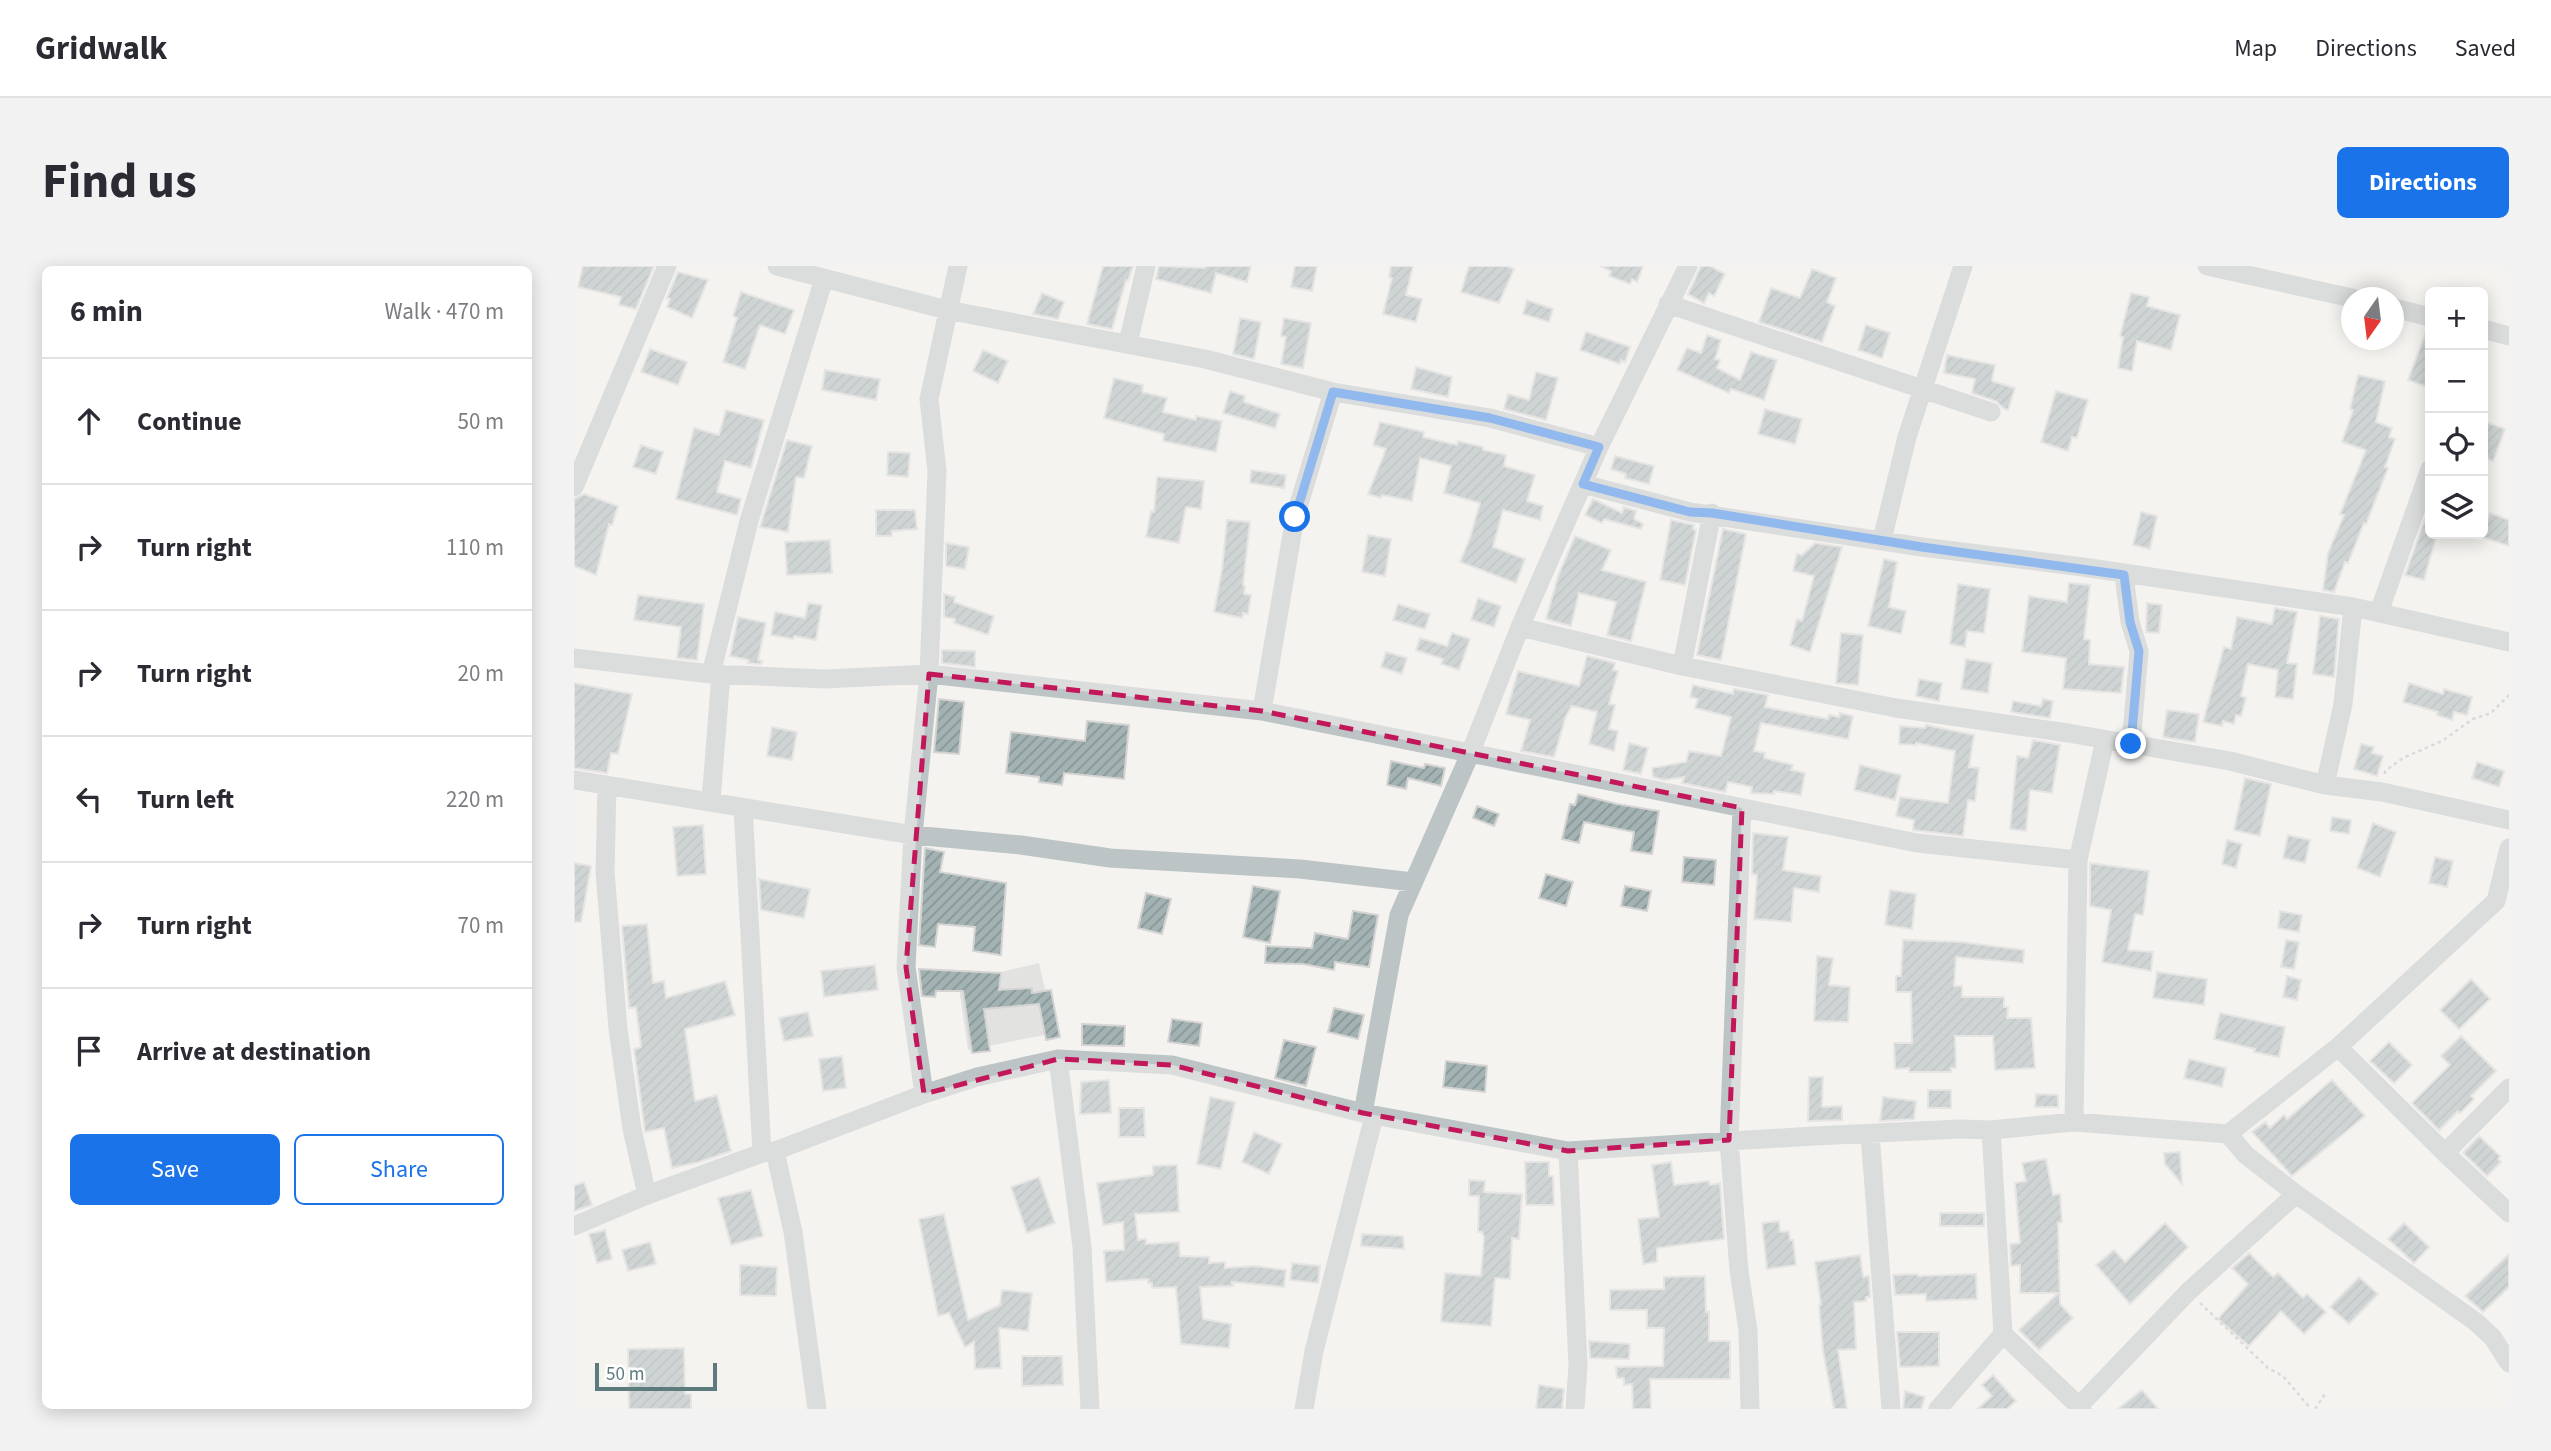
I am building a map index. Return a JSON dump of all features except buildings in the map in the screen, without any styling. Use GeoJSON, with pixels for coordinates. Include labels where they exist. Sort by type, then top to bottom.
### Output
{"type":"FeatureCollection","features":[{"type":"Feature","properties":{"kind":"street"},"geometry":{"type":"LineString","coordinates":[[574,487],[667,266]]}},
{"type":"Feature","properties":{"kind":"street"},"geometry":{"type":"LineString","coordinates":[[777,266],[947,310],[1205,359],[1333,392],[1490,418],[1599,447]]}},
{"type":"Feature","properties":{"kind":"street"},"geometry":{"type":"LineString","coordinates":[[924,1094],[906,967],[913,835],[929,674],[937,471],[929,399],[958,266]]}},
{"type":"Feature","properties":{"kind":"street"},"geometry":{"type":"LineString","coordinates":[[1128,343],[1146,266]]}},
{"type":"Feature","properties":{"kind":"street"},"geometry":{"type":"LineString","coordinates":[[1304,1409],[1314,1351],[1369,1114],[1399,915],[1599,447],[1688,266]]}},
{"type":"Feature","properties":{"kind":"street"},"geometry":{"type":"LineString","coordinates":[[1882,540],[1907,437],[1963,266]]}},
{"type":"Feature","properties":{"kind":"street"},"geometry":{"type":"LineString","coordinates":[[2207,266],[2341,296]]}},
{"type":"Feature","properties":{"kind":"street"},"geometry":{"type":"LineString","coordinates":[[711,801],[716,674],[749,521],[824,279]]}},
{"type":"Feature","properties":{"kind":"street"},"geometry":{"type":"LineString","coordinates":[[1668,304],[1991,412]]}},
{"type":"Feature","properties":{"kind":"street"},"geometry":{"type":"LineString","coordinates":[[2404,311],[2425,316]]}},
{"type":"Feature","properties":{"kind":"street"},"geometry":{"type":"LineString","coordinates":[[2488,331],[2509,337]]}},
{"type":"Feature","properties":{"kind":"street"},"geometry":{"type":"LineString","coordinates":[[1262,711],[1295,517],[1333,392]]}},
{"type":"Feature","properties":{"kind":"street"},"geometry":{"type":"LineString","coordinates":[[2379,612],[2427,476]]}},
{"type":"Feature","properties":{"kind":"street"},"geometry":{"type":"LineString","coordinates":[[1583,484],[1690,512],[1712,513],[2353,607],[2509,642]]}},
{"type":"Feature","properties":{"kind":"street"},"geometry":{"type":"LineString","coordinates":[[1682,666],[1712,513]]}},
{"type":"Feature","properties":{"kind":"street"},"geometry":{"type":"LineString","coordinates":[[2124,575],[2130,622],[2139,651],[2131,744]]}},
{"type":"Feature","properties":{"kind":"street"},"geometry":{"type":"LineString","coordinates":[[2325,785],[2343,704],[2353,607]]}},
{"type":"Feature","properties":{"kind":"street"},"geometry":{"type":"LineString","coordinates":[[1520,627],[1682,666],[1896,708],[2230,761],[2325,785],[2382,792],[2509,820]]}},
{"type":"Feature","properties":{"kind":"street"},"geometry":{"type":"LineString","coordinates":[[574,658],[716,674],[825,679],[929,674],[1262,711],[1917,843],[2078,860]]}},
{"type":"Feature","properties":{"kind":"street"},"geometry":{"type":"LineString","coordinates":[[2074,1122],[2078,860],[2105,740]]}},
{"type":"Feature","properties":{"kind":"street"},"geometry":{"type":"LineString","coordinates":[[574,780],[913,835],[1021,845],[1110,858],[1300,869],[1413,882]]}},
{"type":"Feature","properties":{"kind":"street"},"geometry":{"type":"LineString","coordinates":[[607,785],[605,872],[618,1029],[632,1129],[647,1195]]}},
{"type":"Feature","properties":{"kind":"street"},"geometry":{"type":"LineString","coordinates":[[743,808],[768,1152],[793,1231],[817,1409]]}},
{"type":"Feature","properties":{"kind":"street"},"geometry":{"type":"LineString","coordinates":[[1742,808],[1729,1140],[1739,1271],[1748,1330],[1751,1409]]}},
{"type":"Feature","properties":{"kind":"street"},"geometry":{"type":"LineString","coordinates":[[574,1226],[647,1195],[924,1094],[977,1077],[1058,1059],[1172,1065],[1369,1114],[1568,1151],[1729,1140],[1960,1129],[1991,1130],[2074,1122],[2228,1134],[2338,1047],[2502,905],[2509,848]]}},
{"type":"Feature","properties":{"kind":"street"},"geometry":{"type":"LineString","coordinates":[[2338,1047],[2509,1213]]}},
{"type":"Feature","properties":{"kind":"street"},"geometry":{"type":"LineString","coordinates":[[1058,1059],[1082,1247],[1090,1409]]}},
{"type":"Feature","properties":{"kind":"street"},"geometry":{"type":"LineString","coordinates":[[2445,1153],[2509,1088]]}},
{"type":"Feature","properties":{"kind":"street"},"geometry":{"type":"LineString","coordinates":[[1949,1405],[2003,1334],[1991,1130]]}},
{"type":"Feature","properties":{"kind":"street"},"geometry":{"type":"LineString","coordinates":[[1870,1133],[1891,1409]]}},
{"type":"Feature","properties":{"kind":"street"},"geometry":{"type":"LineString","coordinates":[[2228,1134],[2246,1155],[2297,1194],[2476,1322],[2493,1338],[2509,1363]]}},
{"type":"Feature","properties":{"kind":"street"},"geometry":{"type":"LineString","coordinates":[[1568,1151],[1578,1366],[1575,1409]]}},
{"type":"Feature","properties":{"kind":"street"},"geometry":{"type":"LineString","coordinates":[[2003,1334],[2081,1407],[2188,1292],[2297,1194]]}},
{"type":"Feature","properties":{"kind":"path"},"geometry":{"type":"LineString","coordinates":[[2382,792],[2385,771],[2403,758],[2442,741],[2473,719],[2491,713],[2509,695]]}},
{"type":"Feature","properties":{"kind":"path"},"geometry":{"type":"LineString","coordinates":[[2188,1292],[2268,1368],[2283,1376],[2313,1409],[2326,1394]]}},
{"type":"Feature","properties":{"kind":"highlighted area"},"geometry":{"type":"Polygon","coordinates":[[[929,674],[1262,711],[1742,808],[1729,1140],[1568,1151],[1363,1113],[1172,1065],[1058,1059],[924,1094],[906,967],[929,674]]]}},
{"type":"Feature","properties":{"kind":"shaded area"},"geometry":{"type":"Polygon","coordinates":[[[1039,963],[1055,1033],[968,1050],[958,982],[1039,963]]]}},
{"type":"Feature","properties":{"kind":"route"},"geometry":{"type":"LineString","coordinates":[[1295,517],[1333,392],[1490,418],[1599,447],[1583,484],[1690,512],[1712,513],[1922,547],[2083,567],[2124,575],[2130,622],[2139,651],[2131,744]]}}]}
